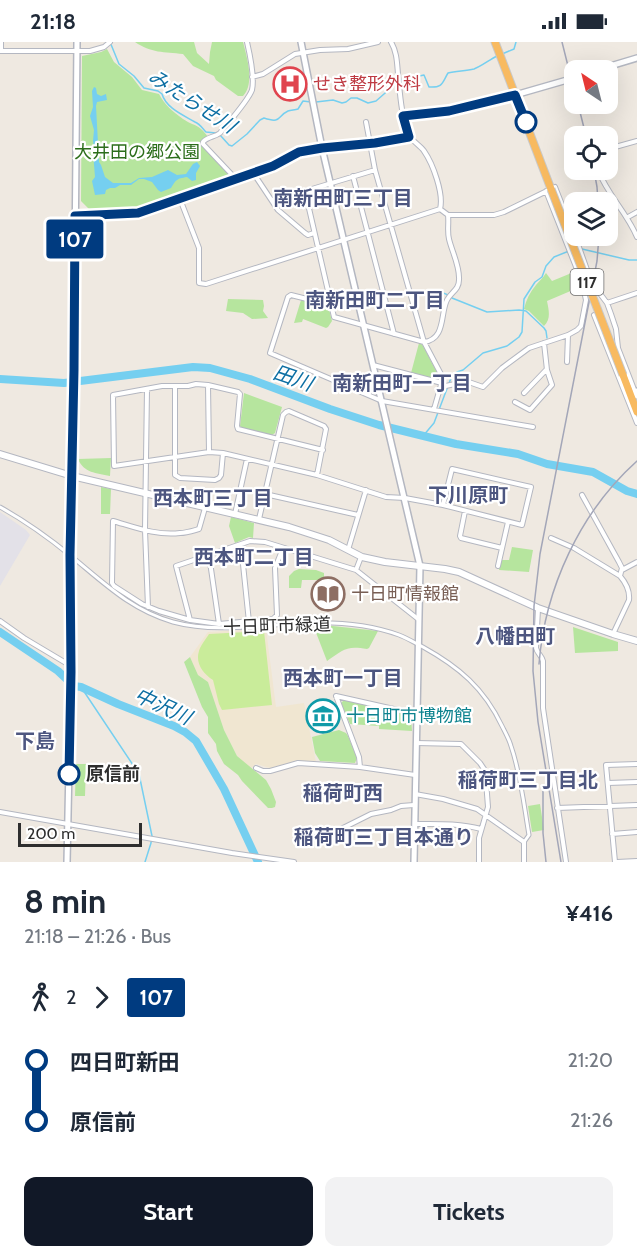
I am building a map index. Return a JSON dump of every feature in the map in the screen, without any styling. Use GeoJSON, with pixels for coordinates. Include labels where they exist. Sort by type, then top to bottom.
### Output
{"type":"FeatureCollection","features":[{"type":"Feature","properties":{"kind":"highway","name":"117"},"geometry":{"type":"LineString","coordinates":[[495,42],[549,190],[637,412]]}},
{"type":"Feature","properties":{"kind":"main road"},"geometry":{"type":"LineString","coordinates":[[0,454],[72,476],[259,519],[319,537],[362,557],[459,572],[538,608],[637,641]]}},
{"type":"Feature","properties":{"kind":"street"},"geometry":{"type":"LineString","coordinates":[[1,42],[1,51],[77,52],[104,47],[110,42]]}},
{"type":"Feature","properties":{"kind":"street"},"geometry":{"type":"LineString","coordinates":[[68,862],[77,42]]}},
{"type":"Feature","properties":{"kind":"street"},"geometry":{"type":"LineString","coordinates":[[237,179],[202,142],[220,133],[249,96],[252,77],[247,42]]}},
{"type":"Feature","properties":{"kind":"street"},"geometry":{"type":"LineString","coordinates":[[301,42],[322,148],[420,566],[414,862]]}},
{"type":"Feature","properties":{"kind":"street"},"geometry":{"type":"LineString","coordinates":[[331,42],[331,49]]}},
{"type":"Feature","properties":{"kind":"street"},"geometry":{"type":"LineString","coordinates":[[252,77],[263,74],[295,54],[348,49],[378,42]]}},
{"type":"Feature","properties":{"kind":"street"},"geometry":{"type":"LineString","coordinates":[[391,42],[396,53],[403,116],[409,137],[423,150],[432,165],[439,189],[440,209]]}},
{"type":"Feature","properties":{"kind":"street"},"geometry":{"type":"LineString","coordinates":[[618,64],[637,58]]}},
{"type":"Feature","properties":{"kind":"street"},"geometry":{"type":"LineString","coordinates":[[403,116],[449,111],[564,81]]}},
{"type":"Feature","properties":{"kind":"street"},"geometry":{"type":"LineString","coordinates":[[366,122],[375,170],[424,342],[443,378],[434,409]]}},
{"type":"Feature","properties":{"kind":"street"},"geometry":{"type":"LineString","coordinates":[[75,216],[138,213],[254,174],[296,154],[322,148],[409,137]]}},
{"type":"Feature","properties":{"kind":"street"},"geometry":{"type":"LineString","coordinates":[[618,146],[637,141]]}},
{"type":"Feature","properties":{"kind":"street"},"geometry":{"type":"LineString","coordinates":[[272,201],[375,170]]}},
{"type":"Feature","properties":{"kind":"street"},"geometry":{"type":"LineString","coordinates":[[254,174],[281,214],[308,235],[314,233]]}},
{"type":"Feature","properties":{"kind":"street"},"geometry":{"type":"LineString","coordinates":[[353,176],[394,334]]}},
{"type":"Feature","properties":{"kind":"street"},"geometry":{"type":"LineString","coordinates":[[602,180],[628,217],[637,237]]}},
{"type":"Feature","properties":{"kind":"street"},"geometry":{"type":"LineString","coordinates":[[440,209],[448,215],[494,215],[555,187],[564,208]]}},
{"type":"Feature","properties":{"kind":"street"},"geometry":{"type":"LineString","coordinates":[[373,365],[442,386],[463,380],[483,387],[502,368],[529,348],[577,330],[581,326],[586,300],[582,282],[549,190]]}},
{"type":"Feature","properties":{"kind":"street"},"geometry":{"type":"LineString","coordinates":[[305,191],[334,317],[424,342],[433,339],[439,331],[447,300],[457,288],[459,281],[447,232],[448,215]]}},
{"type":"Feature","properties":{"kind":"street"},"geometry":{"type":"LineString","coordinates":[[180,199],[199,248],[199,283],[206,284],[440,209]]}},
{"type":"Feature","properties":{"kind":"street"},"geometry":{"type":"LineString","coordinates":[[628,217],[637,212]]}},
{"type":"Feature","properties":{"kind":"street"},"geometry":{"type":"LineString","coordinates":[[579,246],[591,281]]}},
{"type":"Feature","properties":{"kind":"street"},"geometry":{"type":"LineString","coordinates":[[574,264],[584,260]]}},
{"type":"Feature","properties":{"kind":"street"},"geometry":{"type":"LineString","coordinates":[[598,291],[607,303],[616,329],[618,348],[636,393]]}},
{"type":"Feature","properties":{"kind":"street"},"geometry":{"type":"LineString","coordinates":[[607,303],[637,293]]}},
{"type":"Feature","properties":{"kind":"street"},"geometry":{"type":"LineString","coordinates":[[331,305],[291,295],[288,297],[270,353],[382,401],[533,426]]}},
{"type":"Feature","properties":{"kind":"street"},"geometry":{"type":"LineString","coordinates":[[594,315],[637,423]]}},
{"type":"Feature","properties":{"kind":"street"},"geometry":{"type":"LineString","coordinates":[[597,323],[612,318]]}},
{"type":"Feature","properties":{"kind":"street"},"geometry":{"type":"LineString","coordinates":[[567,363],[568,335]]}},
{"type":"Feature","properties":{"kind":"street"},"geometry":{"type":"LineString","coordinates":[[515,402],[530,410],[552,385],[547,369],[544,343]]}},
{"type":"Feature","properties":{"kind":"street"},"geometry":{"type":"LineString","coordinates":[[524,393],[547,369]]}},
{"type":"Feature","properties":{"kind":"street"},"geometry":{"type":"LineString","coordinates":[[323,450],[238,429],[240,394],[238,392],[196,384],[147,388],[113,395],[114,466],[209,452],[223,453],[317,475],[386,497],[443,505],[522,525],[531,487],[452,469],[443,505]]}},
{"type":"Feature","properties":{"kind":"street"},"geometry":{"type":"LineString","coordinates":[[208,385],[209,452]]}},
{"type":"Feature","properties":{"kind":"street"},"geometry":{"type":"LineString","coordinates":[[175,387],[174,472],[177,477],[215,480],[219,478],[223,453]]}},
{"type":"Feature","properties":{"kind":"street"},"geometry":{"type":"LineString","coordinates":[[147,388],[145,530],[148,607]]}},
{"type":"Feature","properties":{"kind":"street"},"geometry":{"type":"LineString","coordinates":[[259,519],[286,412],[289,411],[324,426],[327,432],[317,475]]}},
{"type":"Feature","properties":{"kind":"street"},"geometry":{"type":"LineString","coordinates":[[235,514],[247,459]]}},
{"type":"Feature","properties":{"kind":"street"},"geometry":{"type":"LineString","coordinates":[[348,550],[366,490]]}},
{"type":"Feature","properties":{"kind":"street"},"geometry":{"type":"LineString","coordinates":[[265,494],[358,515]]}},
{"type":"Feature","properties":{"kind":"street"},"geometry":{"type":"LineString","coordinates":[[582,495],[622,568],[620,576]]}},
{"type":"Feature","properties":{"kind":"street","name":"十日町市緑道"},"geometry":{"type":"LineString","coordinates":[[0,507],[70,555],[99,581],[134,606],[158,617],[196,627],[222,629],[310,622],[349,625],[383,630],[402,636],[442,658],[465,675],[483,694],[511,744],[517,764],[529,835],[524,842]]}},
{"type":"Feature","properties":{"kind":"street"},"geometry":{"type":"LineString","coordinates":[[205,507],[199,530],[179,534],[145,530],[113,521],[112,583],[114,586],[148,607],[190,620],[219,624],[273,619],[277,615],[275,568],[283,548]]}},
{"type":"Feature","properties":{"kind":"street"},"geometry":{"type":"LineString","coordinates":[[465,511],[461,538],[502,548]]}},
{"type":"Feature","properties":{"kind":"street"},"geometry":{"type":"LineString","coordinates":[[498,566],[508,522]]}},
{"type":"Feature","properties":{"kind":"street"},"geometry":{"type":"LineString","coordinates":[[551,538],[574,548],[620,576],[627,587],[629,597],[613,634]]}},
{"type":"Feature","properties":{"kind":"street"},"geometry":{"type":"LineString","coordinates":[[190,620],[176,566],[250,541],[265,542],[356,570],[418,618]]}},
{"type":"Feature","properties":{"kind":"street"},"geometry":{"type":"LineString","coordinates":[[241,544],[249,622]]}},
{"type":"Feature","properties":{"kind":"street"},"geometry":{"type":"LineString","coordinates":[[209,555],[219,624]]}},
{"type":"Feature","properties":{"kind":"street"},"geometry":{"type":"LineString","coordinates":[[356,570],[362,557]]}},
{"type":"Feature","properties":{"kind":"street"},"geometry":{"type":"LineString","coordinates":[[621,570],[637,562]]}},
{"type":"Feature","properties":{"kind":"street"},"geometry":{"type":"LineString","coordinates":[[538,608],[536,648],[543,662],[543,708],[566,862]]}},
{"type":"Feature","properties":{"kind":"street"},"geometry":{"type":"LineString","coordinates":[[0,621],[71,669]]}},
{"type":"Feature","properties":{"kind":"street"},"geometry":{"type":"LineString","coordinates":[[360,767],[359,757],[336,696],[416,714]]}},
{"type":"Feature","properties":{"kind":"street"},"geometry":{"type":"LineString","coordinates":[[415,743],[461,744],[484,769],[488,807],[478,845],[479,862]]}},
{"type":"Feature","properties":{"kind":"street"},"geometry":{"type":"LineString","coordinates":[[256,768],[270,771],[298,763],[360,767],[415,776]]}},
{"type":"Feature","properties":{"kind":"street"},"geometry":{"type":"LineString","coordinates":[[637,764],[606,765],[616,862],[637,861]]}},
{"type":"Feature","properties":{"kind":"street"},"geometry":{"type":"LineString","coordinates":[[608,783],[637,782]]}},
{"type":"Feature","properties":{"kind":"street"},"geometry":{"type":"LineString","coordinates":[[414,793],[477,809],[524,842],[524,862]]}},
{"type":"Feature","properties":{"kind":"street"},"geometry":{"type":"LineString","coordinates":[[311,832],[341,829],[371,814],[414,805]]}},
{"type":"Feature","properties":{"kind":"street"},"geometry":{"type":"LineString","coordinates":[[558,808],[637,805]]}},
{"type":"Feature","properties":{"kind":"street"},"geometry":{"type":"LineString","coordinates":[[0,812],[294,862]]}},
{"type":"Feature","properties":{"kind":"street"},"geometry":{"type":"LineString","coordinates":[[414,824],[456,824],[481,829]]}},
{"type":"Feature","properties":{"kind":"street"},"geometry":{"type":"LineString","coordinates":[[612,834],[637,832]]}},
{"type":"Feature","properties":{"kind":"shaded area"},"geometry":{"type":"Polygon","coordinates":[[[0,512],[30,535],[0,586],[0,512]]]}},
{"type":"Feature","properties":{"kind":"shaded area"},"geometry":{"type":"Polygon","coordinates":[[[266,629],[276,707],[304,703],[316,762],[298,761],[270,768],[256,764],[250,769],[237,756],[224,730],[208,682],[198,675],[190,657],[208,632],[266,629]]]}},
{"type":"Feature","properties":{"kind":"green space"},"geometry":{"type":"Polygon","coordinates":[[[135,42],[194,42],[197,53],[209,64],[212,42],[243,42],[249,70],[247,91],[243,96],[238,96],[214,76],[193,66],[183,54],[152,50],[135,42]]]}},
{"type":"Feature","properties":{"kind":"green space","name":"大井田の郷公園"},"geometry":{"type":"Polygon","coordinates":[[[107,49],[114,62],[132,77],[142,90],[159,94],[175,113],[205,133],[208,137],[201,140],[201,145],[230,175],[227,179],[138,209],[111,213],[91,211],[81,201],[82,56],[107,49]]]}},
{"type":"Feature","properties":{"kind":"green space"},"geometry":{"type":"Polygon","coordinates":[[[574,272],[580,287],[547,301],[549,318],[544,326],[524,309],[530,293],[546,273],[552,281],[574,272]]]}},
{"type":"Feature","properties":{"kind":"green space"},"geometry":{"type":"Polygon","coordinates":[[[228,299],[263,300],[263,311],[268,318],[252,319],[243,313],[226,311],[228,299]]]}},
{"type":"Feature","properties":{"kind":"green space"},"geometry":{"type":"Polygon","coordinates":[[[301,300],[329,309],[332,321],[328,327],[303,319],[302,322],[294,323],[301,300]]]}},
{"type":"Feature","properties":{"kind":"green space"},"geometry":{"type":"Polygon","coordinates":[[[419,343],[422,344],[440,378],[439,381],[411,373],[419,343]]]}},
{"type":"Feature","properties":{"kind":"green space"},"geometry":{"type":"Polygon","coordinates":[[[244,393],[282,407],[275,433],[272,435],[240,426],[244,393]]]}},
{"type":"Feature","properties":{"kind":"green space"},"geometry":{"type":"Polygon","coordinates":[[[111,458],[110,476],[87,470],[78,459],[111,458]]]}},
{"type":"Feature","properties":{"kind":"green space"},"geometry":{"type":"Polygon","coordinates":[[[101,487],[111,489],[110,514],[101,514],[101,487]]]}},
{"type":"Feature","properties":{"kind":"green space"},"geometry":{"type":"Polygon","coordinates":[[[231,517],[254,523],[253,538],[249,537],[235,543],[229,526],[231,517]]]}},
{"type":"Feature","properties":{"kind":"green space"},"geometry":{"type":"Polygon","coordinates":[[[512,547],[533,550],[529,572],[499,570],[501,560],[509,560],[512,547]]]}},
{"type":"Feature","properties":{"kind":"green space"},"geometry":{"type":"Polygon","coordinates":[[[299,569],[324,573],[324,580],[302,580],[301,588],[289,588],[289,576],[299,569]]]}},
{"type":"Feature","properties":{"kind":"green space"},"geometry":{"type":"Polygon","coordinates":[[[315,626],[378,631],[369,648],[345,649],[327,661],[315,626]]]}},
{"type":"Feature","properties":{"kind":"green space"},"geometry":{"type":"Polygon","coordinates":[[[573,627],[618,642],[618,651],[575,653],[573,627]]]}},
{"type":"Feature","properties":{"kind":"green space"},"geometry":{"type":"Polygon","coordinates":[[[264,631],[272,705],[222,710],[213,680],[206,675],[199,664],[198,655],[201,647],[209,634],[264,631]]]}},
{"type":"Feature","properties":{"kind":"green space"},"geometry":{"type":"Polygon","coordinates":[[[190,657],[198,675],[208,682],[224,730],[237,756],[266,780],[276,802],[275,807],[268,808],[238,775],[224,764],[216,744],[208,733],[208,717],[184,662],[190,657]]]}},
{"type":"Feature","properties":{"kind":"green space"},"geometry":{"type":"Polygon","coordinates":[[[344,700],[411,716],[412,731],[350,724],[341,703],[344,700]]]}},
{"type":"Feature","properties":{"kind":"green space"},"geometry":{"type":"Polygon","coordinates":[[[339,730],[348,736],[357,758],[355,763],[320,761],[315,753],[312,737],[339,730]]]}},
{"type":"Feature","properties":{"kind":"green space"},"geometry":{"type":"Polygon","coordinates":[[[76,764],[86,764],[85,796],[75,796],[76,764]]]}},
{"type":"Feature","properties":{"kind":"green space"},"geometry":{"type":"Polygon","coordinates":[[[540,804],[544,830],[532,832],[528,806],[540,804]]]}},
{"type":"Feature","properties":{"kind":"water"},"geometry":{"type":"Polygon","coordinates":[[[94,87],[97,94],[101,96],[106,94],[107,100],[97,102],[96,106],[99,162],[105,177],[113,183],[131,183],[139,178],[152,177],[168,170],[177,175],[186,174],[197,162],[200,166],[196,173],[196,180],[192,181],[187,177],[179,179],[171,188],[161,192],[152,182],[139,179],[131,185],[120,185],[106,190],[105,194],[95,195],[92,181],[95,177],[94,130],[90,116],[94,87]]]}},
{"type":"Feature","properties":{"kind":"waterway","name":"みたらせ川"},"geometry":{"type":"LineString","coordinates":[[110,42],[119,64],[144,88],[158,91],[176,111],[198,124],[206,132],[216,133]]}},
{"type":"Feature","properties":{"kind":"waterway","name":"みたらせ川"},"geometry":{"type":"LineString","coordinates":[[502,54],[514,49],[516,42]]}},
{"type":"Feature","properties":{"kind":"waterway","name":"みたらせ川"},"geometry":{"type":"LineString","coordinates":[[401,80],[424,75],[429,87],[437,87],[442,84],[448,73],[474,69],[497,56]]}},
{"type":"Feature","properties":{"kind":"waterway","name":"みたらせ川"},"geometry":{"type":"LineString","coordinates":[[316,102],[333,100],[342,103],[351,98],[357,98],[368,103],[376,101],[397,83]]}},
{"type":"Feature","properties":{"kind":"waterway","name":"みたらせ川"},"geometry":{"type":"LineString","coordinates":[[220,135],[232,146],[260,120],[264,118],[277,120],[288,111],[298,109],[303,101],[311,102]]}},
{"type":"Feature","properties":{"kind":"waterway"},"geometry":{"type":"LineString","coordinates":[[582,249],[637,260]]}},
{"type":"Feature","properties":{"kind":"waterway"},"geometry":{"type":"LineString","coordinates":[[423,436],[434,423],[451,378],[483,353],[507,346],[519,337],[522,332],[524,299],[535,282],[542,277],[546,266],[554,257],[569,251]]}},
{"type":"Feature","properties":{"kind":"waterway"},"geometry":{"type":"LineString","coordinates":[[426,291],[437,291],[448,295]]}},
{"type":"Feature","properties":{"kind":"waterway"},"geometry":{"type":"LineString","coordinates":[[452,298],[487,312],[526,311],[544,328],[547,338]]}},
{"type":"Feature","properties":{"kind":"waterway","name":"田川"},"geometry":{"type":"LineString","coordinates":[[0,379],[64,383],[193,367],[210,368],[250,379],[379,425],[456,444],[518,454],[547,464],[593,472],[637,494]]}},
{"type":"Feature","properties":{"kind":"waterway","name":"中沢川"},"geometry":{"type":"LineString","coordinates":[[0,632],[58,671],[74,686],[174,726],[196,741],[224,789],[258,862]]}},
{"type":"Feature","properties":{"kind":"waterway"},"geometry":{"type":"LineString","coordinates":[[81,687],[139,774],[152,836],[145,862]]}},
{"type":"Feature","properties":{"kind":"railway"},"geometry":{"type":"LineString","coordinates":[[562,42],[566,60]]}},
{"type":"Feature","properties":{"kind":"railway"},"geometry":{"type":"LineString","coordinates":[[580,114],[584,126]]}},
{"type":"Feature","properties":{"kind":"railway"},"geometry":{"type":"LineString","coordinates":[[596,180],[597,192]]}},
{"type":"Feature","properties":{"kind":"railway"},"geometry":{"type":"LineString","coordinates":[[561,862],[538,722],[533,671],[534,606],[540,554],[598,246]]}},
{"type":"Feature","properties":{"kind":"railway"},"geometry":{"type":"LineString","coordinates":[[539,664],[549,607],[569,553],[598,504],[637,461]]}},
{"type":"Feature","properties":{"kind":"railway"},"geometry":{"type":"LineString","coordinates":[[543,790],[546,862]]}},
{"type":"Feature","properties":{"kind":"bus line","name":"107"},"geometry":{"type":"LineString","coordinates":[[69,774],[75,216],[138,213],[254,174],[299,152],[409,137],[403,116],[449,111],[515,95],[526,122]]}},
{"type":"Feature","properties":{"kind":"place","name":"せき整形外科"},"geometry":{"type":"Point","coordinates":[290,84]}},
{"type":"Feature","properties":{"kind":"place","name":"十日町情報館"},"geometry":{"type":"Point","coordinates":[328,594]}},
{"type":"Feature","properties":{"kind":"place","name":"十日町市博物館"},"geometry":{"type":"Point","coordinates":[323,716]}},
{"type":"Feature","properties":{"kind":"place","name":"原信前"},"geometry":{"type":"Point","coordinates":[69,774]}},
{"type":"Feature","properties":{"kind":"district","name":"南新田町三丁目"},"geometry":{"type":"Point","coordinates":[343,198]}},
{"type":"Feature","properties":{"kind":"district","name":"南新田町二丁目"},"geometry":{"type":"Point","coordinates":[375,300]}},
{"type":"Feature","properties":{"kind":"district","name":"南新田町一丁目"},"geometry":{"type":"Point","coordinates":[402,383]}},
{"type":"Feature","properties":{"kind":"district","name":"下川原町"},"geometry":{"type":"Point","coordinates":[468,495]}},
{"type":"Feature","properties":{"kind":"district","name":"西本町三丁目"},"geometry":{"type":"Point","coordinates":[213,498]}},
{"type":"Feature","properties":{"kind":"district","name":"西本町二丁目"},"geometry":{"type":"Point","coordinates":[254,557]}},
{"type":"Feature","properties":{"kind":"district","name":"八幡田町"},"geometry":{"type":"Point","coordinates":[515,636]}},
{"type":"Feature","properties":{"kind":"district","name":"西本町一丁目"},"geometry":{"type":"Point","coordinates":[343,678]}},
{"type":"Feature","properties":{"kind":"district","name":"下島"},"geometry":{"type":"Point","coordinates":[35,741]}},
{"type":"Feature","properties":{"kind":"district","name":"稲荷町三丁目北"},"geometry":{"type":"Point","coordinates":[528,780]}},
{"type":"Feature","properties":{"kind":"district","name":"稲荷町西"},"geometry":{"type":"Point","coordinates":[343,793]}},
{"type":"Feature","properties":{"kind":"district","name":"稲荷町三丁目本通り"},"geometry":{"type":"Point","coordinates":[384,837]}}]}
